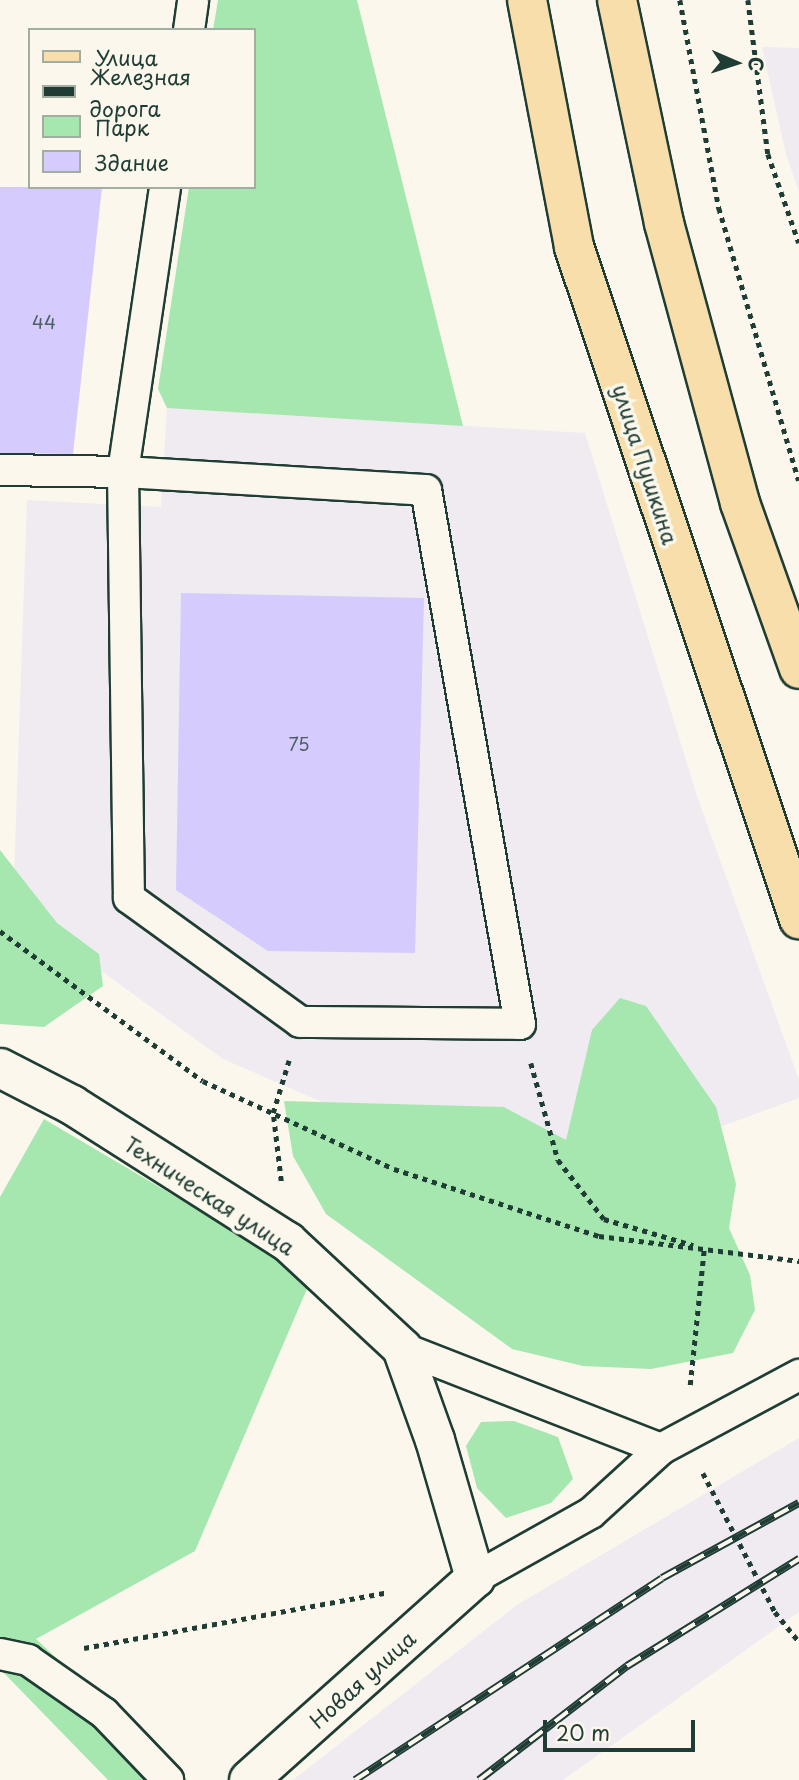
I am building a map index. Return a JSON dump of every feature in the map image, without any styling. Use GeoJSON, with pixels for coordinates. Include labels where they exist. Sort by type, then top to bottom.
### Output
{"type":"FeatureCollection","features":[{"type":"Feature","properties":{"kind":"main road","name":"улица Пушкина"},"geometry":{"type":"LineString","coordinates":[[527,0],[574,247],[799,919]]}},
{"type":"Feature","properties":{"kind":"main road"},"geometry":{"type":"LineString","coordinates":[[617,0],[664,223],[740,503],[799,669]]}},
{"type":"Feature","properties":{"kind":"street","name":"Техническая улица"},"geometry":{"type":"LineString","coordinates":[[0,1068],[72,1105],[288,1242],[402,1348]]}},
{"type":"Feature","properties":{"kind":"street"},"geometry":{"type":"LineString","coordinates":[[402,1348],[475,1578]]}},
{"type":"Feature","properties":{"kind":"street","name":"Новая улица"},"geometry":{"type":"LineString","coordinates":[[248,1780],[475,1578]]}},
{"type":"Feature","properties":{"kind":"lane"},"geometry":{"type":"LineString","coordinates":[[189,28],[193,0]]}},
{"type":"Feature","properties":{"kind":"lane"},"geometry":{"type":"LineString","coordinates":[[0,470],[123,472],[426,490],[520,1024],[300,1022],[129,898],[123,472],[165,189]]}},
{"type":"Feature","properties":{"kind":"lane"},"geometry":{"type":"LineString","coordinates":[[402,1348],[672,1442]]}},
{"type":"Feature","properties":{"kind":"lane"},"geometry":{"type":"LineString","coordinates":[[475,1578],[591,1513],[672,1442],[799,1375]]}},
{"type":"Feature","properties":{"kind":"lane"},"geometry":{"type":"LineString","coordinates":[[14,1657],[104,1713],[168,1780]]}},
{"type":"Feature","properties":{"kind":"path"},"geometry":{"type":"LineString","coordinates":[[680,0],[719,208],[799,481]]}},
{"type":"Feature","properties":{"kind":"path"},"geometry":{"type":"LineString","coordinates":[[748,0],[768,154],[799,243]]}},
{"type":"Feature","properties":{"kind":"path"},"geometry":{"type":"LineString","coordinates":[[0,931],[203,1080],[394,1169],[599,1236],[799,1261]]}},
{"type":"Feature","properties":{"kind":"path"},"geometry":{"type":"LineString","coordinates":[[288,1242],[273,1113],[300,1022]]}},
{"type":"Feature","properties":{"kind":"path"},"geometry":{"type":"LineString","coordinates":[[520,1024],[558,1160],[604,1219],[706,1249]]}},
{"type":"Feature","properties":{"kind":"path"},"geometry":{"type":"LineString","coordinates":[[706,1249],[672,1442],[775,1612],[799,1642]]}},
{"type":"Feature","properties":{"kind":"path"},"geometry":{"type":"LineString","coordinates":[[14,1657],[197,1622],[396,1591]]}},
{"type":"Feature","properties":{"kind":"shaded area"},"geometry":{"type":"Polygon","coordinates":[[[762,47],[799,48],[799,191],[786,154],[762,47]]]}},
{"type":"Feature","properties":{"kind":"shaded area"},"geometry":{"type":"Polygon","coordinates":[[[167,408],[585,433],[698,799],[799,1080],[799,1098],[566,1183],[403,1137],[223,1059],[13,907],[27,500],[161,507],[167,408]]]}},
{"type":"Feature","properties":{"kind":"shaded area"},"geometry":{"type":"Polygon","coordinates":[[[799,1438],[799,1612],[563,1780],[293,1780],[517,1605],[799,1438]]]}},
{"type":"Feature","properties":{"kind":"green space"},"geometry":{"type":"Polygon","coordinates":[[[218,0],[357,0],[463,426],[167,408],[158,389],[189,189],[256,189],[256,28],[213,28],[218,0]]]}},
{"type":"Feature","properties":{"kind":"green space"},"geometry":{"type":"Polygon","coordinates":[[[0,850],[57,923],[99,954],[103,986],[44,1027],[0,1024],[0,850]]]}},
{"type":"Feature","properties":{"kind":"green space"},"geometry":{"type":"Polygon","coordinates":[[[620,998],[646,1006],[716,1107],[736,1184],[729,1228],[750,1275],[755,1310],[733,1353],[651,1369],[583,1366],[512,1349],[326,1214],[293,1156],[284,1101],[504,1107],[566,1140],[592,1030],[620,998]]]}},
{"type":"Feature","properties":{"kind":"green space"},"geometry":{"type":"Polygon","coordinates":[[[44,1119],[312,1277],[195,1551],[36,1639],[187,1780],[108,1780],[0,1669],[0,1197],[44,1119]]]}},
{"type":"Feature","properties":{"kind":"green space"},"geometry":{"type":"Polygon","coordinates":[[[514,1421],[558,1437],[573,1479],[551,1503],[506,1518],[477,1488],[466,1446],[481,1422],[514,1421]]]}},
{"type":"Feature","properties":{"kind":"building"},"geometry":{"type":"Polygon","coordinates":[[[0,187],[102,189],[73,454],[0,453],[0,187]]]}},
{"type":"Feature","properties":{"kind":"building"},"geometry":{"type":"Polygon","coordinates":[[[181,593],[424,598],[415,953],[268,951],[176,890],[181,593]]]}},
{"type":"Feature","properties":{"kind":"railway"},"geometry":{"type":"LineString","coordinates":[[355,1780],[662,1578],[799,1503]]}},
{"type":"Feature","properties":{"kind":"railway"},"geometry":{"type":"LineString","coordinates":[[479,1780],[627,1666],[799,1559]]}}]}
